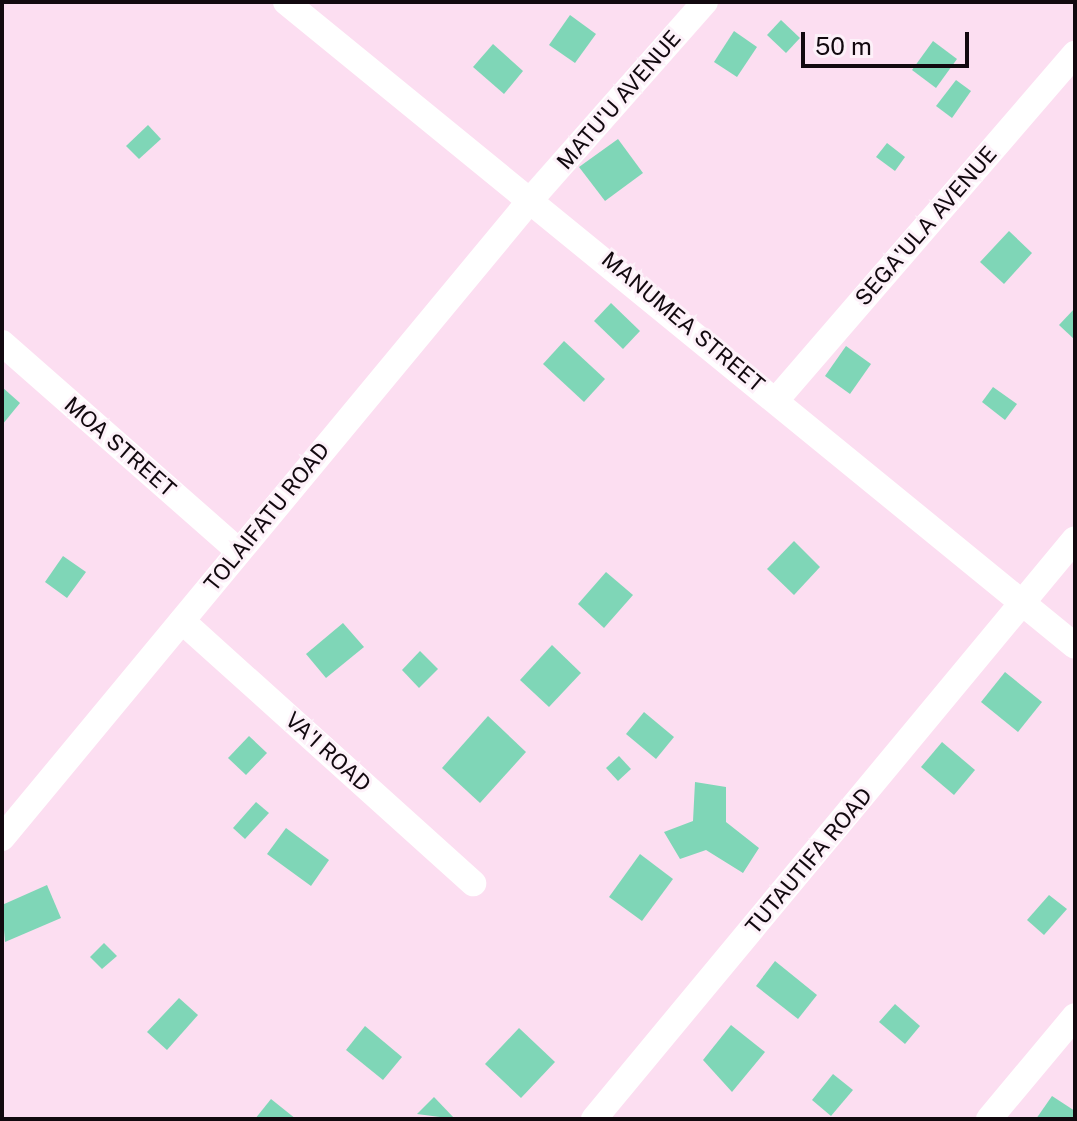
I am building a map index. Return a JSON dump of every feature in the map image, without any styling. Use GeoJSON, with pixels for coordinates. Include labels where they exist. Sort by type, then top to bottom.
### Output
{"type":"FeatureCollection","features":[{"type":"Feature","properties":{"kind":"street","name":"MATU'U AVENUE"},"geometry":{"type":"LineString","coordinates":[[533,197],[705,2]]}},
{"type":"Feature","properties":{"kind":"street","name":"MANUMEA STREET"},"geometry":{"type":"LineString","coordinates":[[303,7],[1075,646]]}},
{"type":"Feature","properties":{"kind":"street","name":"SEGA'ULA AVENUE"},"geometry":{"type":"LineString","coordinates":[[777,399],[1075,54]]}},
{"type":"Feature","properties":{"kind":"street","name":"TOLAIFATU ROAD"},"geometry":{"type":"LineString","coordinates":[[2,838],[533,197]]}},
{"type":"Feature","properties":{"kind":"street","name":"MOA STREET"},"geometry":{"type":"LineString","coordinates":[[2,343],[239,551]]}},
{"type":"Feature","properties":{"kind":"street","name":"TUTAUTIFA ROAD"},"geometry":{"type":"LineString","coordinates":[[594,1119],[1075,539]]}},
{"type":"Feature","properties":{"kind":"street","name":"VA'I ROAD"},"geometry":{"type":"LineString","coordinates":[[182,621],[473,883]]}},
{"type":"Feature","properties":{"kind":"street"},"geometry":{"type":"LineString","coordinates":[[989,1119],[1075,1016]]}},
{"type":"Feature","properties":{"kind":"building"},"geometry":{"type":"Polygon","coordinates":[[[570,15],[596,34],[575,63],[549,45],[570,15]]]}},
{"type":"Feature","properties":{"kind":"building"},"geometry":{"type":"Polygon","coordinates":[[[781,20],[800,38],[786,53],[767,35],[781,20]]]}},
{"type":"Feature","properties":{"kind":"building"},"geometry":{"type":"Polygon","coordinates":[[[734,31],[757,47],[737,77],[714,62],[734,31]]]}},
{"type":"Feature","properties":{"kind":"building"},"geometry":{"type":"Polygon","coordinates":[[[933,41],[957,59],[936,88],[912,70],[933,41]]]}},
{"type":"Feature","properties":{"kind":"building"},"geometry":{"type":"Polygon","coordinates":[[[493,44],[523,71],[504,94],[473,67],[493,44]]]}},
{"type":"Feature","properties":{"kind":"building"},"geometry":{"type":"Polygon","coordinates":[[[956,80],[971,91],[952,118],[936,106],[956,80]]]}},
{"type":"Feature","properties":{"kind":"building"},"geometry":{"type":"Polygon","coordinates":[[[148,125],[161,139],[139,159],[126,146],[148,125]]]}},
{"type":"Feature","properties":{"kind":"building"},"geometry":{"type":"Polygon","coordinates":[[[618,139],[643,173],[605,201],[579,167],[618,139]]]}},
{"type":"Feature","properties":{"kind":"building"},"geometry":{"type":"Polygon","coordinates":[[[887,143],[905,157],[895,171],[876,157],[887,143]]]}},
{"type":"Feature","properties":{"kind":"building"},"geometry":{"type":"Polygon","coordinates":[[[1009,231],[1032,253],[1004,284],[980,262],[1009,231]]]}},
{"type":"Feature","properties":{"kind":"building"},"geometry":{"type":"Polygon","coordinates":[[[611,303],[640,331],[623,349],[594,321],[611,303]]]}},
{"type":"Feature","properties":{"kind":"building"},"geometry":{"type":"Polygon","coordinates":[[[1075,308],[1075,340],[1059,325],[1075,308]]]}},
{"type":"Feature","properties":{"kind":"building"},"geometry":{"type":"Polygon","coordinates":[[[564,341],[605,379],[584,402],[543,364],[564,341]]]}},
{"type":"Feature","properties":{"kind":"building"},"geometry":{"type":"Polygon","coordinates":[[[846,346],[871,364],[850,394],[825,376],[846,346]]]}},
{"type":"Feature","properties":{"kind":"building"},"geometry":{"type":"Polygon","coordinates":[[[2,387],[20,403],[2,425],[2,387]]]}},
{"type":"Feature","properties":{"kind":"building"},"geometry":{"type":"Polygon","coordinates":[[[993,387],[1017,404],[1005,420],[982,402],[993,387]]]}},
{"type":"Feature","properties":{"kind":"building"},"geometry":{"type":"Polygon","coordinates":[[[794,541],[820,567],[794,595],[767,569],[794,541]]]}},
{"type":"Feature","properties":{"kind":"building"},"geometry":{"type":"Polygon","coordinates":[[[63,556],[86,572],[67,598],[45,582],[63,556]]]}},
{"type":"Feature","properties":{"kind":"building"},"geometry":{"type":"Polygon","coordinates":[[[606,572],[633,595],[604,628],[578,604],[606,572]]]}},
{"type":"Feature","properties":{"kind":"building"},"geometry":{"type":"Polygon","coordinates":[[[343,623],[364,647],[326,678],[306,654],[343,623]]]}},
{"type":"Feature","properties":{"kind":"building"},"geometry":{"type":"Polygon","coordinates":[[[552,645],[581,673],[549,707],[520,680],[552,645]]]}},
{"type":"Feature","properties":{"kind":"building"},"geometry":{"type":"Polygon","coordinates":[[[420,651],[438,669],[419,688],[402,670],[420,651]]]}},
{"type":"Feature","properties":{"kind":"building"},"geometry":{"type":"Polygon","coordinates":[[[1005,672],[1042,702],[1018,732],[981,702],[1005,672]]]}},
{"type":"Feature","properties":{"kind":"building"},"geometry":{"type":"Polygon","coordinates":[[[644,712],[674,737],[656,759],[626,734],[644,712]]]}},
{"type":"Feature","properties":{"kind":"building"},"geometry":{"type":"Polygon","coordinates":[[[488,716],[526,752],[480,803],[442,768],[488,716]]]}},
{"type":"Feature","properties":{"kind":"building"},"geometry":{"type":"Polygon","coordinates":[[[249,736],[267,753],[246,775],[228,758],[249,736]]]}},
{"type":"Feature","properties":{"kind":"building"},"geometry":{"type":"Polygon","coordinates":[[[942,742],[975,770],[954,795],[921,767],[942,742]]]}},
{"type":"Feature","properties":{"kind":"building"},"geometry":{"type":"Polygon","coordinates":[[[619,756],[631,769],[618,781],[606,768],[619,756]]]}},
{"type":"Feature","properties":{"kind":"building"},"geometry":{"type":"Polygon","coordinates":[[[695,782],[726,787],[726,822],[759,848],[743,873],[706,850],[680,859],[664,832],[693,821],[695,782]]]}},
{"type":"Feature","properties":{"kind":"building"},"geometry":{"type":"Polygon","coordinates":[[[256,802],[269,813],[245,839],[233,828],[256,802]]]}},
{"type":"Feature","properties":{"kind":"building"},"geometry":{"type":"Polygon","coordinates":[[[286,828],[329,860],[311,886],[267,854],[286,828]]]}},
{"type":"Feature","properties":{"kind":"building"},"geometry":{"type":"Polygon","coordinates":[[[640,854],[673,879],[642,921],[609,897],[640,854]]]}},
{"type":"Feature","properties":{"kind":"building"},"geometry":{"type":"Polygon","coordinates":[[[47,885],[61,918],[5,942],[2,905],[47,885]]]}},
{"type":"Feature","properties":{"kind":"building"},"geometry":{"type":"Polygon","coordinates":[[[1049,895],[1067,909],[1044,935],[1027,920],[1049,895]]]}},
{"type":"Feature","properties":{"kind":"building"},"geometry":{"type":"Polygon","coordinates":[[[104,943],[117,956],[102,969],[90,957],[104,943]]]}},
{"type":"Feature","properties":{"kind":"building"},"geometry":{"type":"Polygon","coordinates":[[[775,961],[817,995],[798,1019],[756,986],[775,961]]]}},
{"type":"Feature","properties":{"kind":"building"},"geometry":{"type":"Polygon","coordinates":[[[179,998],[198,1015],[167,1050],[147,1032],[179,998]]]}},
{"type":"Feature","properties":{"kind":"building"},"geometry":{"type":"Polygon","coordinates":[[[895,1004],[920,1026],[905,1044],[879,1022],[895,1004]]]}},
{"type":"Feature","properties":{"kind":"building"},"geometry":{"type":"Polygon","coordinates":[[[731,1025],[765,1052],[732,1092],[703,1060],[731,1025]]]}},
{"type":"Feature","properties":{"kind":"building"},"geometry":{"type":"Polygon","coordinates":[[[365,1026],[402,1057],[383,1080],[346,1050],[365,1026]]]}},
{"type":"Feature","properties":{"kind":"building"},"geometry":{"type":"Polygon","coordinates":[[[519,1028],[555,1062],[521,1098],[485,1064],[519,1028]]]}},
{"type":"Feature","properties":{"kind":"building"},"geometry":{"type":"Polygon","coordinates":[[[833,1074],[853,1090],[831,1116],[812,1100],[833,1074]]]}},
{"type":"Feature","properties":{"kind":"building"},"geometry":{"type":"Polygon","coordinates":[[[1052,1096],[1075,1111],[1075,1119],[1036,1119],[1052,1096]]]}},
{"type":"Feature","properties":{"kind":"building"},"geometry":{"type":"Polygon","coordinates":[[[434,1097],[455,1119],[417,1114],[434,1097]]]}},
{"type":"Feature","properties":{"kind":"building"},"geometry":{"type":"Polygon","coordinates":[[[271,1099],[296,1119],[255,1119],[271,1099]]]}}]}
